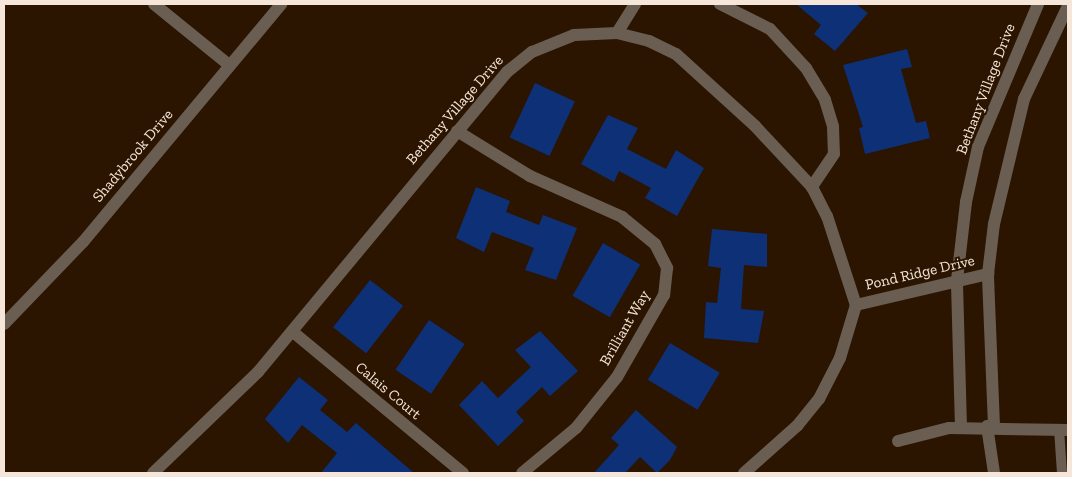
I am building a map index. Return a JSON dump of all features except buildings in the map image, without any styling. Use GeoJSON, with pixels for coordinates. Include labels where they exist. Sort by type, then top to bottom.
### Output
{"type":"FeatureCollection","features":[{"type":"Feature","properties":{"kind":"street"},"geometry":{"type":"LineString","coordinates":[[154,4],[229,65]]}},
{"type":"Feature","properties":{"kind":"street","name":"Shadybrook Drive"},"geometry":{"type":"LineString","coordinates":[[4,324],[83,242],[281,4]]}},
{"type":"Feature","properties":{"kind":"street"},"geometry":{"type":"LineString","coordinates":[[617,33],[635,4]]}},
{"type":"Feature","properties":{"kind":"street"},"geometry":{"type":"LineString","coordinates":[[720,4],[770,29],[806,68],[825,100],[834,126],[834,154],[812,187]]}},
{"type":"Feature","properties":{"kind":"street","name":"Bethany Village Drive"},"geometry":{"type":"LineString","coordinates":[[961,427],[957,280],[978,147],[1038,4]]}},
{"type":"Feature","properties":{"kind":"street"},"geometry":{"type":"LineString","coordinates":[[994,473],[990,426],[988,274],[994,224],[1024,99],[1068,6]]}},
{"type":"Feature","properties":{"kind":"street","name":"Bethany Village Drive"},"geometry":{"type":"LineString","coordinates":[[153,473],[233,399],[293,332],[457,130],[507,72],[532,52],[574,35],[617,33],[676,54],[755,126],[812,187],[827,216],[856,305]]}},
{"type":"Feature","properties":{"kind":"street","name":"Brilliant Way"},"geometry":{"type":"LineString","coordinates":[[457,130],[530,176],[622,217],[655,244],[667,268],[664,295],[617,377],[576,428],[522,473]]}},
{"type":"Feature","properties":{"kind":"street","name":"Pond Ridge Drive"},"geometry":{"type":"LineString","coordinates":[[744,473],[797,426],[819,399],[840,358],[856,305],[988,274]]}},
{"type":"Feature","properties":{"kind":"street","name":"Calais Court"},"geometry":{"type":"LineString","coordinates":[[293,332],[463,473]]}},
{"type":"Feature","properties":{"kind":"street"},"geometry":{"type":"LineString","coordinates":[[898,441],[961,427],[990,426],[1064,430]]}},
{"type":"Feature","properties":{"kind":"lane"},"geometry":{"type":"LineString","coordinates":[[1062,473],[1064,430]]}}]}
